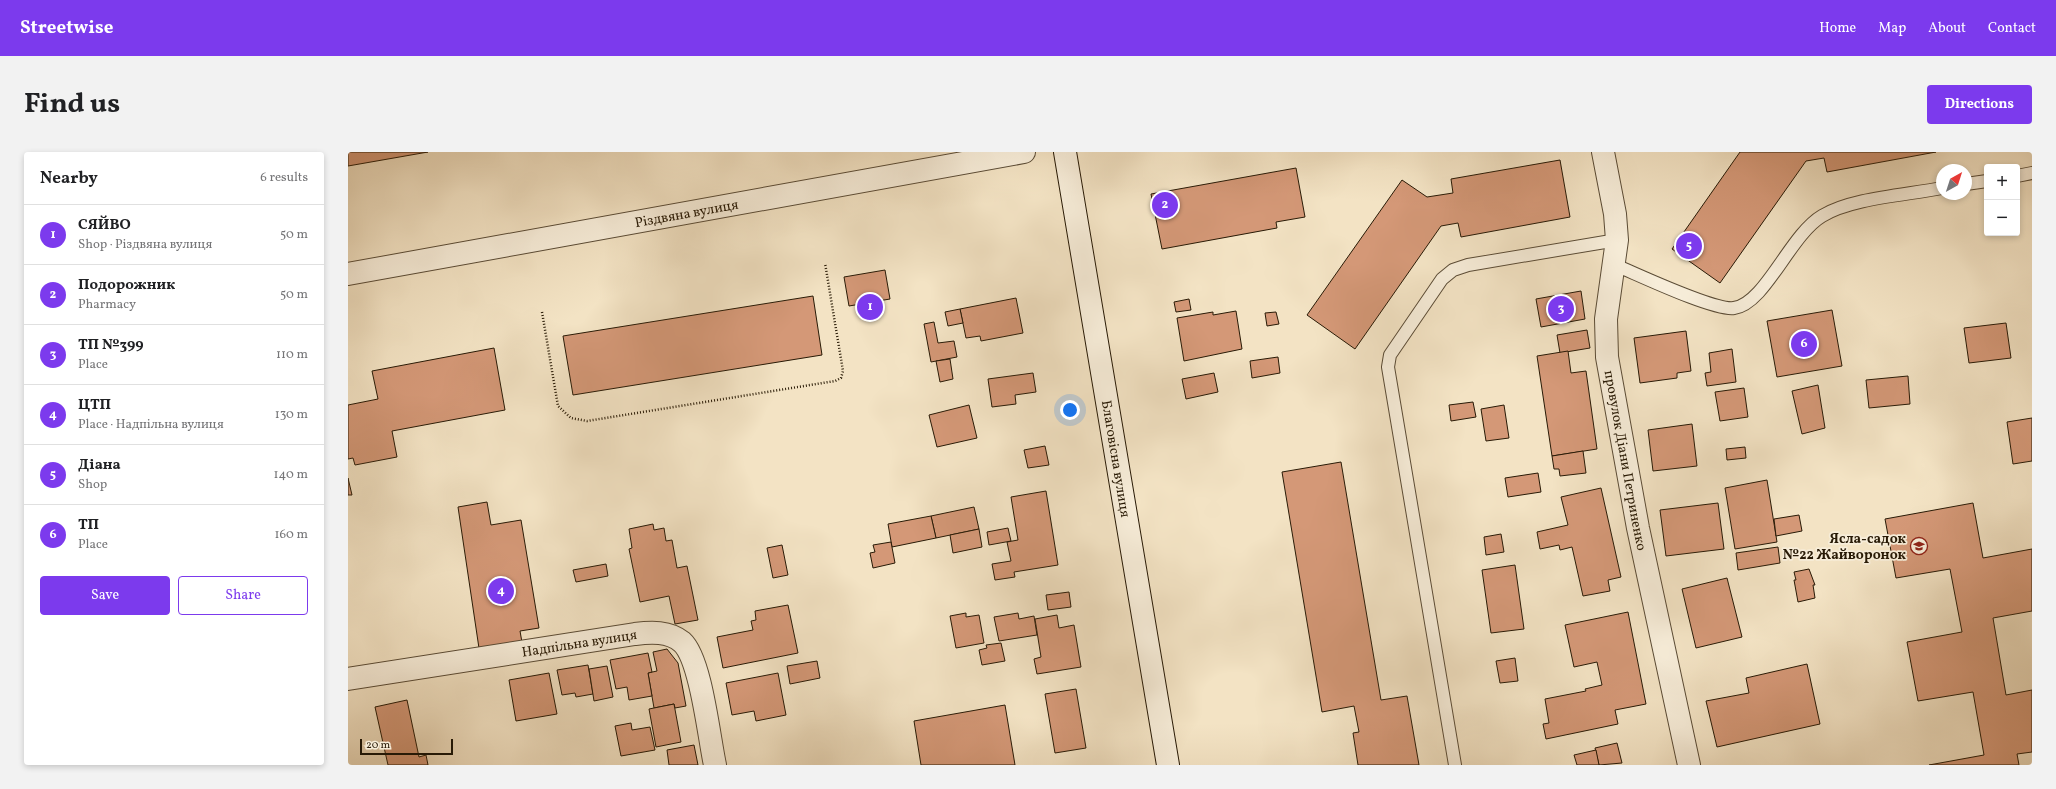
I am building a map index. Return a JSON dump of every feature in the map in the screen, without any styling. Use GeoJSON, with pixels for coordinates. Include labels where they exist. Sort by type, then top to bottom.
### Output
{"type":"FeatureCollection","features":[{"type":"Feature","properties":{"kind":"street","name":"Різдвяна вулиця"},"geometry":{"type":"LineString","coordinates":[[348,274],[1024,152]]}},
{"type":"Feature","properties":{"kind":"street","name":"Благовісна вулиця"},"geometry":{"type":"LineString","coordinates":[[1065,152],[1168,765]]}},
{"type":"Feature","properties":{"kind":"street","name":"провулок Діани Петриненко"},"geometry":{"type":"LineString","coordinates":[[1603,152],[1615,214],[1617,240],[1615,265],[1606,318],[1607,357],[1638,528],[1689,765]]}},
{"type":"Feature","properties":{"kind":"street","name":"Надпільна вулиця"},"geometry":{"type":"LineString","coordinates":[[348,679],[636,634],[652,632],[670,635],[682,641],[693,658],[715,765]]}},
{"type":"Feature","properties":{"kind":"lane"},"geometry":{"type":"LineString","coordinates":[[2020,175],[2032,173]]}},
{"type":"Feature","properties":{"kind":"lane"},"geometry":{"type":"LineString","coordinates":[[1972,183],[1984,181]]}},
{"type":"Feature","properties":{"kind":"lane"},"geometry":{"type":"LineString","coordinates":[[1615,265],[1714,306],[1734,308],[1743,306],[1758,293],[1803,232],[1821,216],[1855,204],[1936,189]]}},
{"type":"Feature","properties":{"kind":"lane"},"geometry":{"type":"LineString","coordinates":[[1455,765],[1388,367],[1390,355],[1437,285],[1453,270],[1468,265],[1617,240]]}},
{"type":"Feature","properties":{"kind":"path"},"geometry":{"type":"LineString","coordinates":[[542,312],[556,398],[564,413],[579,421],[587,421],[835,381],[841,378],[843,371],[825,262]]}},
{"type":"Feature","properties":{"kind":"building"},"geometry":{"type":"Polygon","coordinates":[[[348,152],[428,152],[348,166],[348,152]]]}},
{"type":"Feature","properties":{"kind":"building"},"geometry":{"type":"Polygon","coordinates":[[[1740,152],[1936,152],[1827,172],[1824,158],[1806,161],[1720,283],[1672,249],[1740,152]]]}},
{"type":"Feature","properties":{"kind":"building"},"geometry":{"type":"Polygon","coordinates":[[[1560,160],[1570,217],[1461,237],[1458,223],[1441,226],[1355,349],[1307,315],[1402,180],[1427,197],[1453,193],[1451,179],[1560,160]]]}},
{"type":"Feature","properties":{"kind":"building"},"geometry":{"type":"Polygon","coordinates":[[[1296,168],[1305,217],[1276,222],[1277,228],[1162,249],[1151,194],[1296,168]]]}},
{"type":"Feature","properties":{"kind":"building"},"geometry":{"type":"Polygon","coordinates":[[[885,270],[890,299],[849,306],[844,277],[885,270]]]}},
{"type":"Feature","properties":{"kind":"building"},"geometry":{"type":"Polygon","coordinates":[[[1581,291],[1585,319],[1541,327],[1536,299],[1581,291]]]}},
{"type":"Feature","properties":{"kind":"building"},"geometry":{"type":"Polygon","coordinates":[[[813,296],[822,355],[573,395],[563,336],[813,296]]]}},
{"type":"Feature","properties":{"kind":"building"},"geometry":{"type":"Polygon","coordinates":[[[1016,298],[1023,333],[981,341],[980,336],[966,338],[960,309],[1016,298]]]}},
{"type":"Feature","properties":{"kind":"building"},"geometry":{"type":"Polygon","coordinates":[[[1189,299],[1191,310],[1176,312],[1174,302],[1189,299]]]}},
{"type":"Feature","properties":{"kind":"building"},"geometry":{"type":"Polygon","coordinates":[[[960,309],[963,323],[948,326],[945,312],[960,309]]]}},
{"type":"Feature","properties":{"kind":"building"},"geometry":{"type":"Polygon","coordinates":[[[1832,310],[1842,366],[1777,377],[1767,321],[1832,310]]]}},
{"type":"Feature","properties":{"kind":"building"},"geometry":{"type":"Polygon","coordinates":[[[1236,311],[1242,349],[1184,361],[1177,318],[1213,312],[1213,315],[1236,311]]]}},
{"type":"Feature","properties":{"kind":"building"},"geometry":{"type":"Polygon","coordinates":[[[1276,312],[1279,324],[1267,326],[1265,313],[1276,312]]]}},
{"type":"Feature","properties":{"kind":"building"},"geometry":{"type":"Polygon","coordinates":[[[934,322],[938,343],[954,341],[957,357],[931,362],[924,324],[934,322]]]}},
{"type":"Feature","properties":{"kind":"building"},"geometry":{"type":"Polygon","coordinates":[[[2006,323],[2011,358],[1969,363],[1964,328],[2006,323]]]}},
{"type":"Feature","properties":{"kind":"building"},"geometry":{"type":"Polygon","coordinates":[[[1587,330],[1590,348],[1560,353],[1557,335],[1587,330]]]}},
{"type":"Feature","properties":{"kind":"building"},"geometry":{"type":"Polygon","coordinates":[[[1686,331],[1691,371],[1677,373],[1677,378],[1640,383],[1634,338],[1686,331]]]}},
{"type":"Feature","properties":{"kind":"building"},"geometry":{"type":"Polygon","coordinates":[[[494,348],[505,410],[392,431],[397,457],[355,465],[353,458],[348,459],[348,405],[378,399],[372,371],[494,348]]]}},
{"type":"Feature","properties":{"kind":"building"},"geometry":{"type":"Polygon","coordinates":[[[1732,349],[1736,382],[1707,386],[1705,373],[1711,372],[1709,353],[1732,349]]]}},
{"type":"Feature","properties":{"kind":"building"},"geometry":{"type":"Polygon","coordinates":[[[1568,351],[1571,373],[1586,371],[1597,449],[1552,456],[1537,356],[1568,351]]]}},
{"type":"Feature","properties":{"kind":"building"},"geometry":{"type":"Polygon","coordinates":[[[1278,357],[1280,373],[1252,378],[1250,361],[1278,357]]]}},
{"type":"Feature","properties":{"kind":"building"},"geometry":{"type":"Polygon","coordinates":[[[950,359],[953,379],[940,382],[936,361],[950,359]]]}},
{"type":"Feature","properties":{"kind":"building"},"geometry":{"type":"Polygon","coordinates":[[[1033,373],[1036,392],[1015,395],[1016,404],[992,407],[988,379],[1033,373]]]}},
{"type":"Feature","properties":{"kind":"building"},"geometry":{"type":"Polygon","coordinates":[[[1214,373],[1218,392],[1186,399],[1182,379],[1214,373]]]}},
{"type":"Feature","properties":{"kind":"building"},"geometry":{"type":"Polygon","coordinates":[[[1908,376],[1910,404],[1869,408],[1866,380],[1908,376]]]}},
{"type":"Feature","properties":{"kind":"building"},"geometry":{"type":"Polygon","coordinates":[[[1818,385],[1825,428],[1802,434],[1792,391],[1818,385]]]}},
{"type":"Feature","properties":{"kind":"building"},"geometry":{"type":"Polygon","coordinates":[[[1744,388],[1748,417],[1720,421],[1715,392],[1744,388]]]}},
{"type":"Feature","properties":{"kind":"building"},"geometry":{"type":"Polygon","coordinates":[[[1473,402],[1476,417],[1451,421],[1449,405],[1473,402]]]}},
{"type":"Feature","properties":{"kind":"building"},"geometry":{"type":"Polygon","coordinates":[[[969,405],[977,438],[937,447],[929,415],[969,405]]]}},
{"type":"Feature","properties":{"kind":"building"},"geometry":{"type":"Polygon","coordinates":[[[1504,405],[1509,438],[1486,441],[1481,409],[1504,405]]]}},
{"type":"Feature","properties":{"kind":"building"},"geometry":{"type":"Polygon","coordinates":[[[2032,418],[2032,461],[2013,464],[2007,422],[2032,418]]]}},
{"type":"Feature","properties":{"kind":"building"},"geometry":{"type":"Polygon","coordinates":[[[1692,424],[1697,466],[1653,471],[1648,430],[1692,424]]]}},
{"type":"Feature","properties":{"kind":"building"},"geometry":{"type":"Polygon","coordinates":[[[1045,446],[1049,465],[1028,468],[1024,450],[1045,446]]]}},
{"type":"Feature","properties":{"kind":"building"},"geometry":{"type":"Polygon","coordinates":[[[1745,447],[1746,458],[1727,460],[1726,449],[1745,447]]]}},
{"type":"Feature","properties":{"kind":"building"},"geometry":{"type":"Polygon","coordinates":[[[1583,451],[1586,473],[1560,476],[1559,469],[1554,469],[1552,456],[1583,451]]]}},
{"type":"Feature","properties":{"kind":"building"},"geometry":{"type":"Polygon","coordinates":[[[1341,462],[1381,700],[1407,696],[1419,765],[1358,765],[1353,733],[1359,732],[1354,706],[1322,712],[1282,472],[1341,462]]]}},
{"type":"Feature","properties":{"kind":"building"},"geometry":{"type":"Polygon","coordinates":[[[1538,473],[1541,492],[1508,497],[1505,478],[1538,473]]]}},
{"type":"Feature","properties":{"kind":"building"},"geometry":{"type":"Polygon","coordinates":[[[348,478],[352,495],[348,495],[348,478]]]}},
{"type":"Feature","properties":{"kind":"building"},"geometry":{"type":"Polygon","coordinates":[[[1767,480],[1777,542],[1735,549],[1725,488],[1767,480]]]}},
{"type":"Feature","properties":{"kind":"building"},"geometry":{"type":"Polygon","coordinates":[[[1601,488],[1621,577],[1608,580],[1610,591],[1583,596],[1572,547],[1560,550],[1559,545],[1540,549],[1537,532],[1568,525],[1561,497],[1601,488]]]}},
{"type":"Feature","properties":{"kind":"building"},"geometry":{"type":"Polygon","coordinates":[[[1046,491],[1058,565],[1014,572],[1015,577],[995,580],[992,564],[1011,561],[1007,542],[1018,540],[1011,497],[1046,491]]]}},
{"type":"Feature","properties":{"kind":"building"},"geometry":{"type":"Polygon","coordinates":[[[487,502],[491,525],[521,520],[539,628],[520,631],[523,648],[480,655],[458,507],[487,502]]]}},
{"type":"Feature","properties":{"kind":"building"},"geometry":{"type":"Polygon","coordinates":[[[1718,503],[1724,549],[1666,556],[1660,510],[1718,503]]]}},
{"type":"Feature","properties":{"kind":"building"},"geometry":{"type":"Polygon","coordinates":[[[1973,503],[1983,558],[2032,549],[2032,611],[1993,618],[2006,695],[2032,690],[2032,752],[2017,754],[2019,765],[1929,765],[1984,755],[1973,692],[1918,701],[1907,642],[1962,632],[1950,569],[1896,578],[1885,519],[1973,503]]]}},
{"type":"Feature","properties":{"kind":"building"},"geometry":{"type":"Polygon","coordinates":[[[974,507],[979,529],[936,538],[931,516],[974,507]]]}},
{"type":"Feature","properties":{"kind":"building"},"geometry":{"type":"Polygon","coordinates":[[[1799,515],[1802,531],[1776,536],[1774,519],[1799,515]]]}},
{"type":"Feature","properties":{"kind":"building"},"geometry":{"type":"Polygon","coordinates":[[[931,516],[936,538],[892,547],[888,524],[931,516]]]}},
{"type":"Feature","properties":{"kind":"building"},"geometry":{"type":"Polygon","coordinates":[[[653,524],[654,530],[664,528],[666,541],[672,540],[677,568],[687,566],[698,620],[675,624],[669,596],[640,602],[629,549],[632,548],[629,529],[653,524]]]}},
{"type":"Feature","properties":{"kind":"building"},"geometry":{"type":"Polygon","coordinates":[[[1008,528],[1011,541],[989,545],[987,532],[1008,528]]]}},
{"type":"Feature","properties":{"kind":"building"},"geometry":{"type":"Polygon","coordinates":[[[979,529],[982,547],[953,553],[950,535],[979,529]]]}},
{"type":"Feature","properties":{"kind":"building"},"geometry":{"type":"Polygon","coordinates":[[[1501,534],[1504,552],[1486,555],[1484,537],[1501,534]]]}},
{"type":"Feature","properties":{"kind":"building"},"geometry":{"type":"Polygon","coordinates":[[[891,542],[895,563],[873,568],[870,553],[875,552],[873,545],[891,542]]]}},
{"type":"Feature","properties":{"kind":"building"},"geometry":{"type":"Polygon","coordinates":[[[782,545],[788,575],[773,578],[767,548],[782,545]]]}},
{"type":"Feature","properties":{"kind":"building"},"geometry":{"type":"Polygon","coordinates":[[[1778,547],[1780,563],[1738,570],[1736,553],[1778,547]]]}},
{"type":"Feature","properties":{"kind":"building"},"geometry":{"type":"Polygon","coordinates":[[[606,564],[608,576],[576,582],[573,570],[606,564]]]}},
{"type":"Feature","properties":{"kind":"building"},"geometry":{"type":"Polygon","coordinates":[[[1515,565],[1524,629],[1491,633],[1482,570],[1515,565]]]}},
{"type":"Feature","properties":{"kind":"building"},"geometry":{"type":"Polygon","coordinates":[[[1809,569],[1815,585],[1813,585],[1815,598],[1798,602],[1794,572],[1809,569]]]}},
{"type":"Feature","properties":{"kind":"building"},"geometry":{"type":"Polygon","coordinates":[[[1727,578],[1742,637],[1696,648],[1682,589],[1727,578]]]}},
{"type":"Feature","properties":{"kind":"building"},"geometry":{"type":"Polygon","coordinates":[[[1069,592],[1071,607],[1048,610],[1046,595],[1069,592]]]}},
{"type":"Feature","properties":{"kind":"building"},"geometry":{"type":"Polygon","coordinates":[[[788,605],[798,653],[723,668],[717,637],[753,630],[751,621],[756,620],[755,611],[788,605]]]}},
{"type":"Feature","properties":{"kind":"building"},"geometry":{"type":"Polygon","coordinates":[[[1628,612],[1646,704],[1615,710],[1618,724],[1546,739],[1543,724],[1549,723],[1545,699],[1586,691],[1585,689],[1602,685],[1597,662],[1574,667],[1565,625],[1628,612]]]}},
{"type":"Feature","properties":{"kind":"building"},"geometry":{"type":"Polygon","coordinates":[[[966,613],[966,617],[979,615],[984,643],[956,648],[950,616],[966,613]]]}},
{"type":"Feature","properties":{"kind":"building"},"geometry":{"type":"Polygon","coordinates":[[[1018,613],[1019,619],[1034,616],[1037,635],[999,641],[994,617],[1018,613]]]}},
{"type":"Feature","properties":{"kind":"building"},"geometry":{"type":"Polygon","coordinates":[[[1057,615],[1059,628],[1074,625],[1081,667],[1037,674],[1034,659],[1041,657],[1035,619],[1057,615]]]}},
{"type":"Feature","properties":{"kind":"building"},"geometry":{"type":"Polygon","coordinates":[[[1001,643],[1005,661],[982,665],[979,650],[987,648],[986,645],[1001,643]]]}},
{"type":"Feature","properties":{"kind":"building"},"geometry":{"type":"Polygon","coordinates":[[[667,649],[678,663],[686,706],[675,708],[674,704],[654,708],[648,673],[657,671],[653,652],[667,649]]]}},
{"type":"Feature","properties":{"kind":"building"},"geometry":{"type":"Polygon","coordinates":[[[648,653],[652,672],[648,673],[652,696],[629,700],[627,687],[616,689],[610,660],[648,653]]]}},
{"type":"Feature","properties":{"kind":"building"},"geometry":{"type":"Polygon","coordinates":[[[1515,658],[1518,681],[1500,683],[1496,661],[1515,658]]]}},
{"type":"Feature","properties":{"kind":"building"},"geometry":{"type":"Polygon","coordinates":[[[817,661],[820,678],[790,684],[787,666],[817,661]]]}},
{"type":"Feature","properties":{"kind":"building"},"geometry":{"type":"Polygon","coordinates":[[[1807,664],[1820,724],[1717,747],[1706,701],[1749,693],[1746,678],[1807,664]]]}},
{"type":"Feature","properties":{"kind":"building"},"geometry":{"type":"Polygon","coordinates":[[[588,665],[593,694],[576,697],[575,693],[562,695],[557,670],[588,665]]]}},
{"type":"Feature","properties":{"kind":"building"},"geometry":{"type":"Polygon","coordinates":[[[607,666],[613,697],[594,701],[589,669],[607,666]]]}},
{"type":"Feature","properties":{"kind":"building"},"geometry":{"type":"Polygon","coordinates":[[[549,673],[557,714],[516,721],[509,680],[549,673]]]}},
{"type":"Feature","properties":{"kind":"building"},"geometry":{"type":"Polygon","coordinates":[[[778,673],[786,715],[756,721],[754,711],[732,715],[726,683],[778,673]]]}},
{"type":"Feature","properties":{"kind":"building"},"geometry":{"type":"Polygon","coordinates":[[[1076,689],[1086,748],[1055,753],[1045,694],[1076,689]]]}},
{"type":"Feature","properties":{"kind":"building"},"geometry":{"type":"Polygon","coordinates":[[[407,700],[419,757],[426,755],[428,765],[388,765],[375,707],[407,700]]]}},
{"type":"Feature","properties":{"kind":"building"},"geometry":{"type":"Polygon","coordinates":[[[674,704],[681,742],[656,747],[649,709],[674,704]]]}},
{"type":"Feature","properties":{"kind":"building"},"geometry":{"type":"Polygon","coordinates":[[[1005,705],[1015,765],[921,765],[914,721],[1005,705]]]}},
{"type":"Feature","properties":{"kind":"building"},"geometry":{"type":"Polygon","coordinates":[[[631,723],[632,730],[650,727],[655,750],[621,756],[615,726],[631,723]]]}},
{"type":"Feature","properties":{"kind":"building"},"geometry":{"type":"Polygon","coordinates":[[[1617,743],[1622,763],[1599,765],[1595,748],[1617,743]]]}},
{"type":"Feature","properties":{"kind":"building"},"geometry":{"type":"Polygon","coordinates":[[[694,745],[698,765],[669,765],[667,750],[694,745]]]}},
{"type":"Feature","properties":{"kind":"building"},"geometry":{"type":"Polygon","coordinates":[[[1596,750],[1599,765],[1577,765],[1574,755],[1596,750]]]}},
{"type":"Feature","properties":{"kind":"place","name":"Подорожник"},"geometry":{"type":"Point","coordinates":[1165,205]}},
{"type":"Feature","properties":{"kind":"place","name":"Діана"},"geometry":{"type":"Point","coordinates":[1689,246]}},
{"type":"Feature","properties":{"kind":"place","name":"СЯЙВО"},"geometry":{"type":"Point","coordinates":[870,307]}},
{"type":"Feature","properties":{"kind":"place","name":"ТП №399"},"geometry":{"type":"Point","coordinates":[1561,309]}},
{"type":"Feature","properties":{"kind":"place","name":"ТП"},"geometry":{"type":"Point","coordinates":[1804,344]}},
{"type":"Feature","properties":{"kind":"place","name":"Ясла-садок №22 Жайворонок"},"geometry":{"type":"Point","coordinates":[1919,546]}},
{"type":"Feature","properties":{"kind":"place","name":"ЦТП"},"geometry":{"type":"Point","coordinates":[501,591]}}]}
